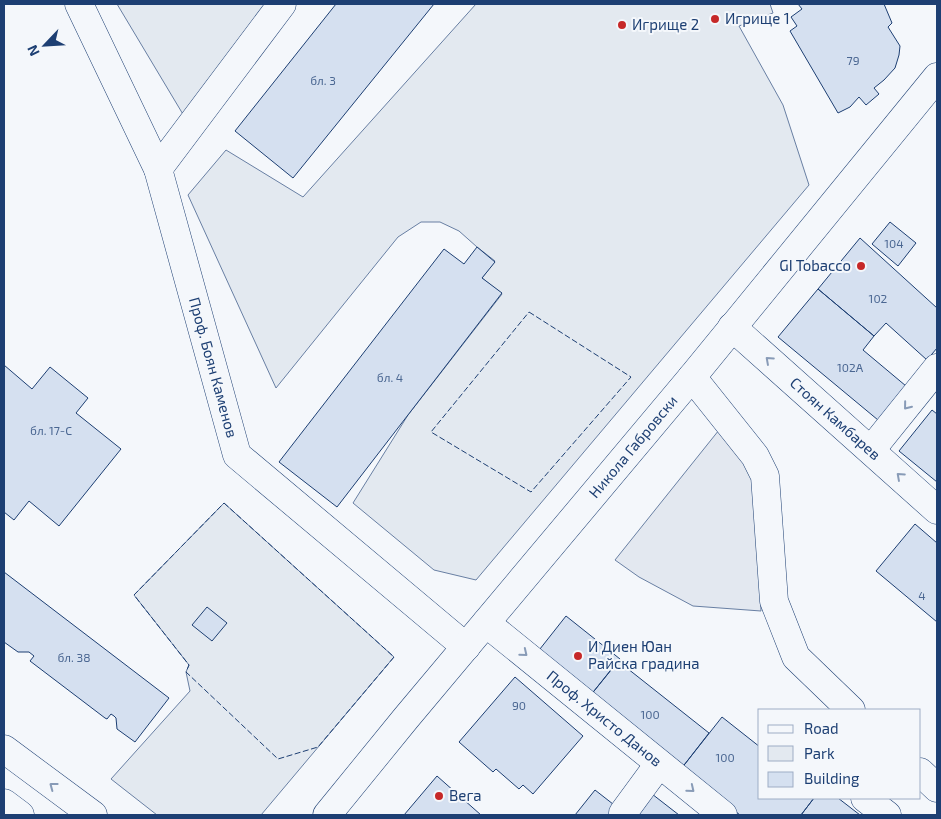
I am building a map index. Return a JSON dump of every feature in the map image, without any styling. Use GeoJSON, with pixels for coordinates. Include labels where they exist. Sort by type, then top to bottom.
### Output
{"type":"FeatureCollection","features":[{"type":"Feature","properties":{"kind":"street","name":"Проф. Боян Каменов"},"geometry":{"type":"LineString","coordinates":[[79,4],[158,169],[237,455],[466,646]]}},
{"type":"Feature","properties":{"kind":"street"},"geometry":{"type":"LineString","coordinates":[[158,169],[282,4]]}},
{"type":"Feature","properties":{"kind":"street","name":"Никола Габровски"},"geometry":{"type":"LineString","coordinates":[[327,815],[692,377],[937,77]]}},
{"type":"Feature","properties":{"kind":"street","name":"Стоян Камбарев"},"geometry":{"type":"LineString","coordinates":[[732,327],[937,510]]}},
{"type":"Feature","properties":{"kind":"street"},"geometry":{"type":"LineString","coordinates":[[871,450],[937,368]]}},
{"type":"Feature","properties":{"kind":"street"},"geometry":{"type":"LineString","coordinates":[[692,377],[755,456],[765,476],[774,601],[796,657],[850,709]]}},
{"type":"Feature","properties":{"kind":"street","name":"Проф. Христо Данов"},"geometry":{"type":"LineString","coordinates":[[486,623],[723,815]]}},
{"type":"Feature","properties":{"kind":"street"},"geometry":{"type":"LineString","coordinates":[[4,749],[92,815]]}},
{"type":"Feature","properties":{"kind":"street"},"geometry":{"type":"LineString","coordinates":[[623,812],[659,764]]}},
{"type":"Feature","properties":{"kind":"street"},"geometry":{"type":"LineString","coordinates":[[921,773],[937,788]]}},
{"type":"Feature","properties":{"kind":"street"},"geometry":{"type":"LineString","coordinates":[[866,799],[887,815]]}},
{"type":"Feature","properties":{"kind":"street"},"geometry":{"type":"LineString","coordinates":[[4,803],[20,815]]}},
{"type":"Feature","properties":{"kind":"green space"},"geometry":{"type":"Polygon","coordinates":[[[117,4],[282,4],[190,126],[117,4]]]}},
{"type":"Feature","properties":{"kind":"green space"},"geometry":{"type":"Polygon","coordinates":[[[476,4],[770,4],[773,13],[739,26],[783,105],[809,185],[476,580],[434,570],[353,503],[408,415],[502,294],[482,278],[495,261],[459,231],[440,222],[421,222],[398,237],[276,388],[188,195],[226,150],[303,197],[476,4]]]}},
{"type":"Feature","properties":{"kind":"green space"},"geometry":{"type":"Polygon","coordinates":[[[224,503],[394,657],[261,815],[157,815],[111,779],[190,691],[186,672],[189,665],[134,595],[224,503]]]}},
{"type":"Feature","properties":{"kind":"shaded area"},"geometry":{"type":"Polygon","coordinates":[[[727,420],[755,456],[761,611],[693,606],[639,577],[615,560],[727,420]]]}},
{"type":"Feature","properties":{"kind":"building"},"geometry":{"type":"Polygon","coordinates":[[[336,4],[434,4],[293,178],[235,131],[336,4]]]}},
{"type":"Feature","properties":{"kind":"building"},"geometry":{"type":"Polygon","coordinates":[[[798,4],[884,4],[892,23],[888,27],[900,46],[899,55],[895,68],[874,88],[879,94],[866,105],[859,97],[850,107],[838,113],[790,31],[797,26],[791,17],[802,9],[798,4]]]}},
{"type":"Feature","properties":{"kind":"building"},"geometry":{"type":"Polygon","coordinates":[[[890,222],[916,243],[898,266],[872,244],[890,222]]]}},
{"type":"Feature","properties":{"kind":"building"},"geometry":{"type":"Polygon","coordinates":[[[860,238],[937,308],[937,348],[927,360],[886,323],[874,336],[818,289],[860,238]]]}},
{"type":"Feature","properties":{"kind":"building"},"geometry":{"type":"Polygon","coordinates":[[[477,247],[495,262],[482,278],[502,293],[337,507],[279,462],[444,249],[464,264],[477,247]]]}},
{"type":"Feature","properties":{"kind":"building"},"geometry":{"type":"Polygon","coordinates":[[[818,289],[874,336],[863,350],[906,386],[878,420],[778,337],[818,289]]]}},
{"type":"Feature","properties":{"kind":"building"},"geometry":{"type":"Polygon","coordinates":[[[4,365],[32,389],[50,367],[88,398],[76,413],[121,449],[59,526],[29,501],[14,520],[4,512],[4,365]]]}},
{"type":"Feature","properties":{"kind":"building"},"geometry":{"type":"Polygon","coordinates":[[[932,410],[937,414],[937,482],[899,451],[932,410]]]}},
{"type":"Feature","properties":{"kind":"building"},"geometry":{"type":"Polygon","coordinates":[[[915,524],[937,543],[937,622],[876,571],[915,524]]]}},
{"type":"Feature","properties":{"kind":"building"},"geometry":{"type":"Polygon","coordinates":[[[4,572],[169,698],[135,742],[117,729],[114,716],[111,714],[107,719],[105,718],[30,661],[34,656],[29,652],[18,652],[4,642],[4,572]]]}},
{"type":"Feature","properties":{"kind":"building"},"geometry":{"type":"Polygon","coordinates":[[[207,607],[227,623],[212,641],[192,625],[207,607]]]}},
{"type":"Feature","properties":{"kind":"building","name":"И Диен Юан Райска градина"},"geometry":{"type":"Polygon","coordinates":[[[566,616],[620,659],[590,696],[536,654],[566,616]]]}},
{"type":"Feature","properties":{"kind":"building"},"geometry":{"type":"Polygon","coordinates":[[[618,661],[709,733],[681,769],[590,696],[618,661]]]}},
{"type":"Feature","properties":{"kind":"building"},"geometry":{"type":"Polygon","coordinates":[[[515,677],[583,736],[533,794],[523,785],[519,789],[496,769],[493,772],[459,742],[515,677]]]}},
{"type":"Feature","properties":{"kind":"building"},"geometry":{"type":"Polygon","coordinates":[[[722,717],[758,745],[758,799],[813,799],[801,815],[740,815],[681,769],[722,717]]]}},
{"type":"Feature","properties":{"kind":"building","name":"Вега"},"geometry":{"type":"Polygon","coordinates":[[[437,776],[481,815],[404,815],[437,776]]]}},
{"type":"Feature","properties":{"kind":"building"},"geometry":{"type":"Polygon","coordinates":[[[595,790],[627,815],[575,815],[595,790]]]}},
{"type":"Feature","properties":{"kind":"building"},"geometry":{"type":"Polygon","coordinates":[[[652,794],[679,815],[637,815],[652,794]]]}},
{"type":"Feature","properties":{"kind":"building"},"geometry":{"type":"Polygon","coordinates":[[[813,799],[839,799],[860,815],[801,815],[813,799]]]}},
{"type":"Feature","properties":{"kind":"fence"},"geometry":{"type":"LineString","coordinates":[[529,312],[631,377],[531,492],[431,432],[529,312]]}},
{"type":"Feature","properties":{"kind":"fence"},"geometry":{"type":"LineString","coordinates":[[224,503],[394,657],[318,747],[278,759],[186,672],[189,665],[134,595],[224,503]]}},
{"type":"Feature","properties":{"kind":"place","name":"Игрище 1"},"geometry":{"type":"Point","coordinates":[715,19]}},
{"type":"Feature","properties":{"kind":"place","name":"Игрище 2"},"geometry":{"type":"Point","coordinates":[622,25]}},
{"type":"Feature","properties":{"kind":"place","name":"GI Tobacco"},"geometry":{"type":"Point","coordinates":[861,266]}},
{"type":"Feature","properties":{"kind":"place","name":"И Диен Юан Райска градина"},"geometry":{"type":"Point","coordinates":[578,656]}},
{"type":"Feature","properties":{"kind":"place","name":"Вега"},"geometry":{"type":"Point","coordinates":[439,796]}}]}
